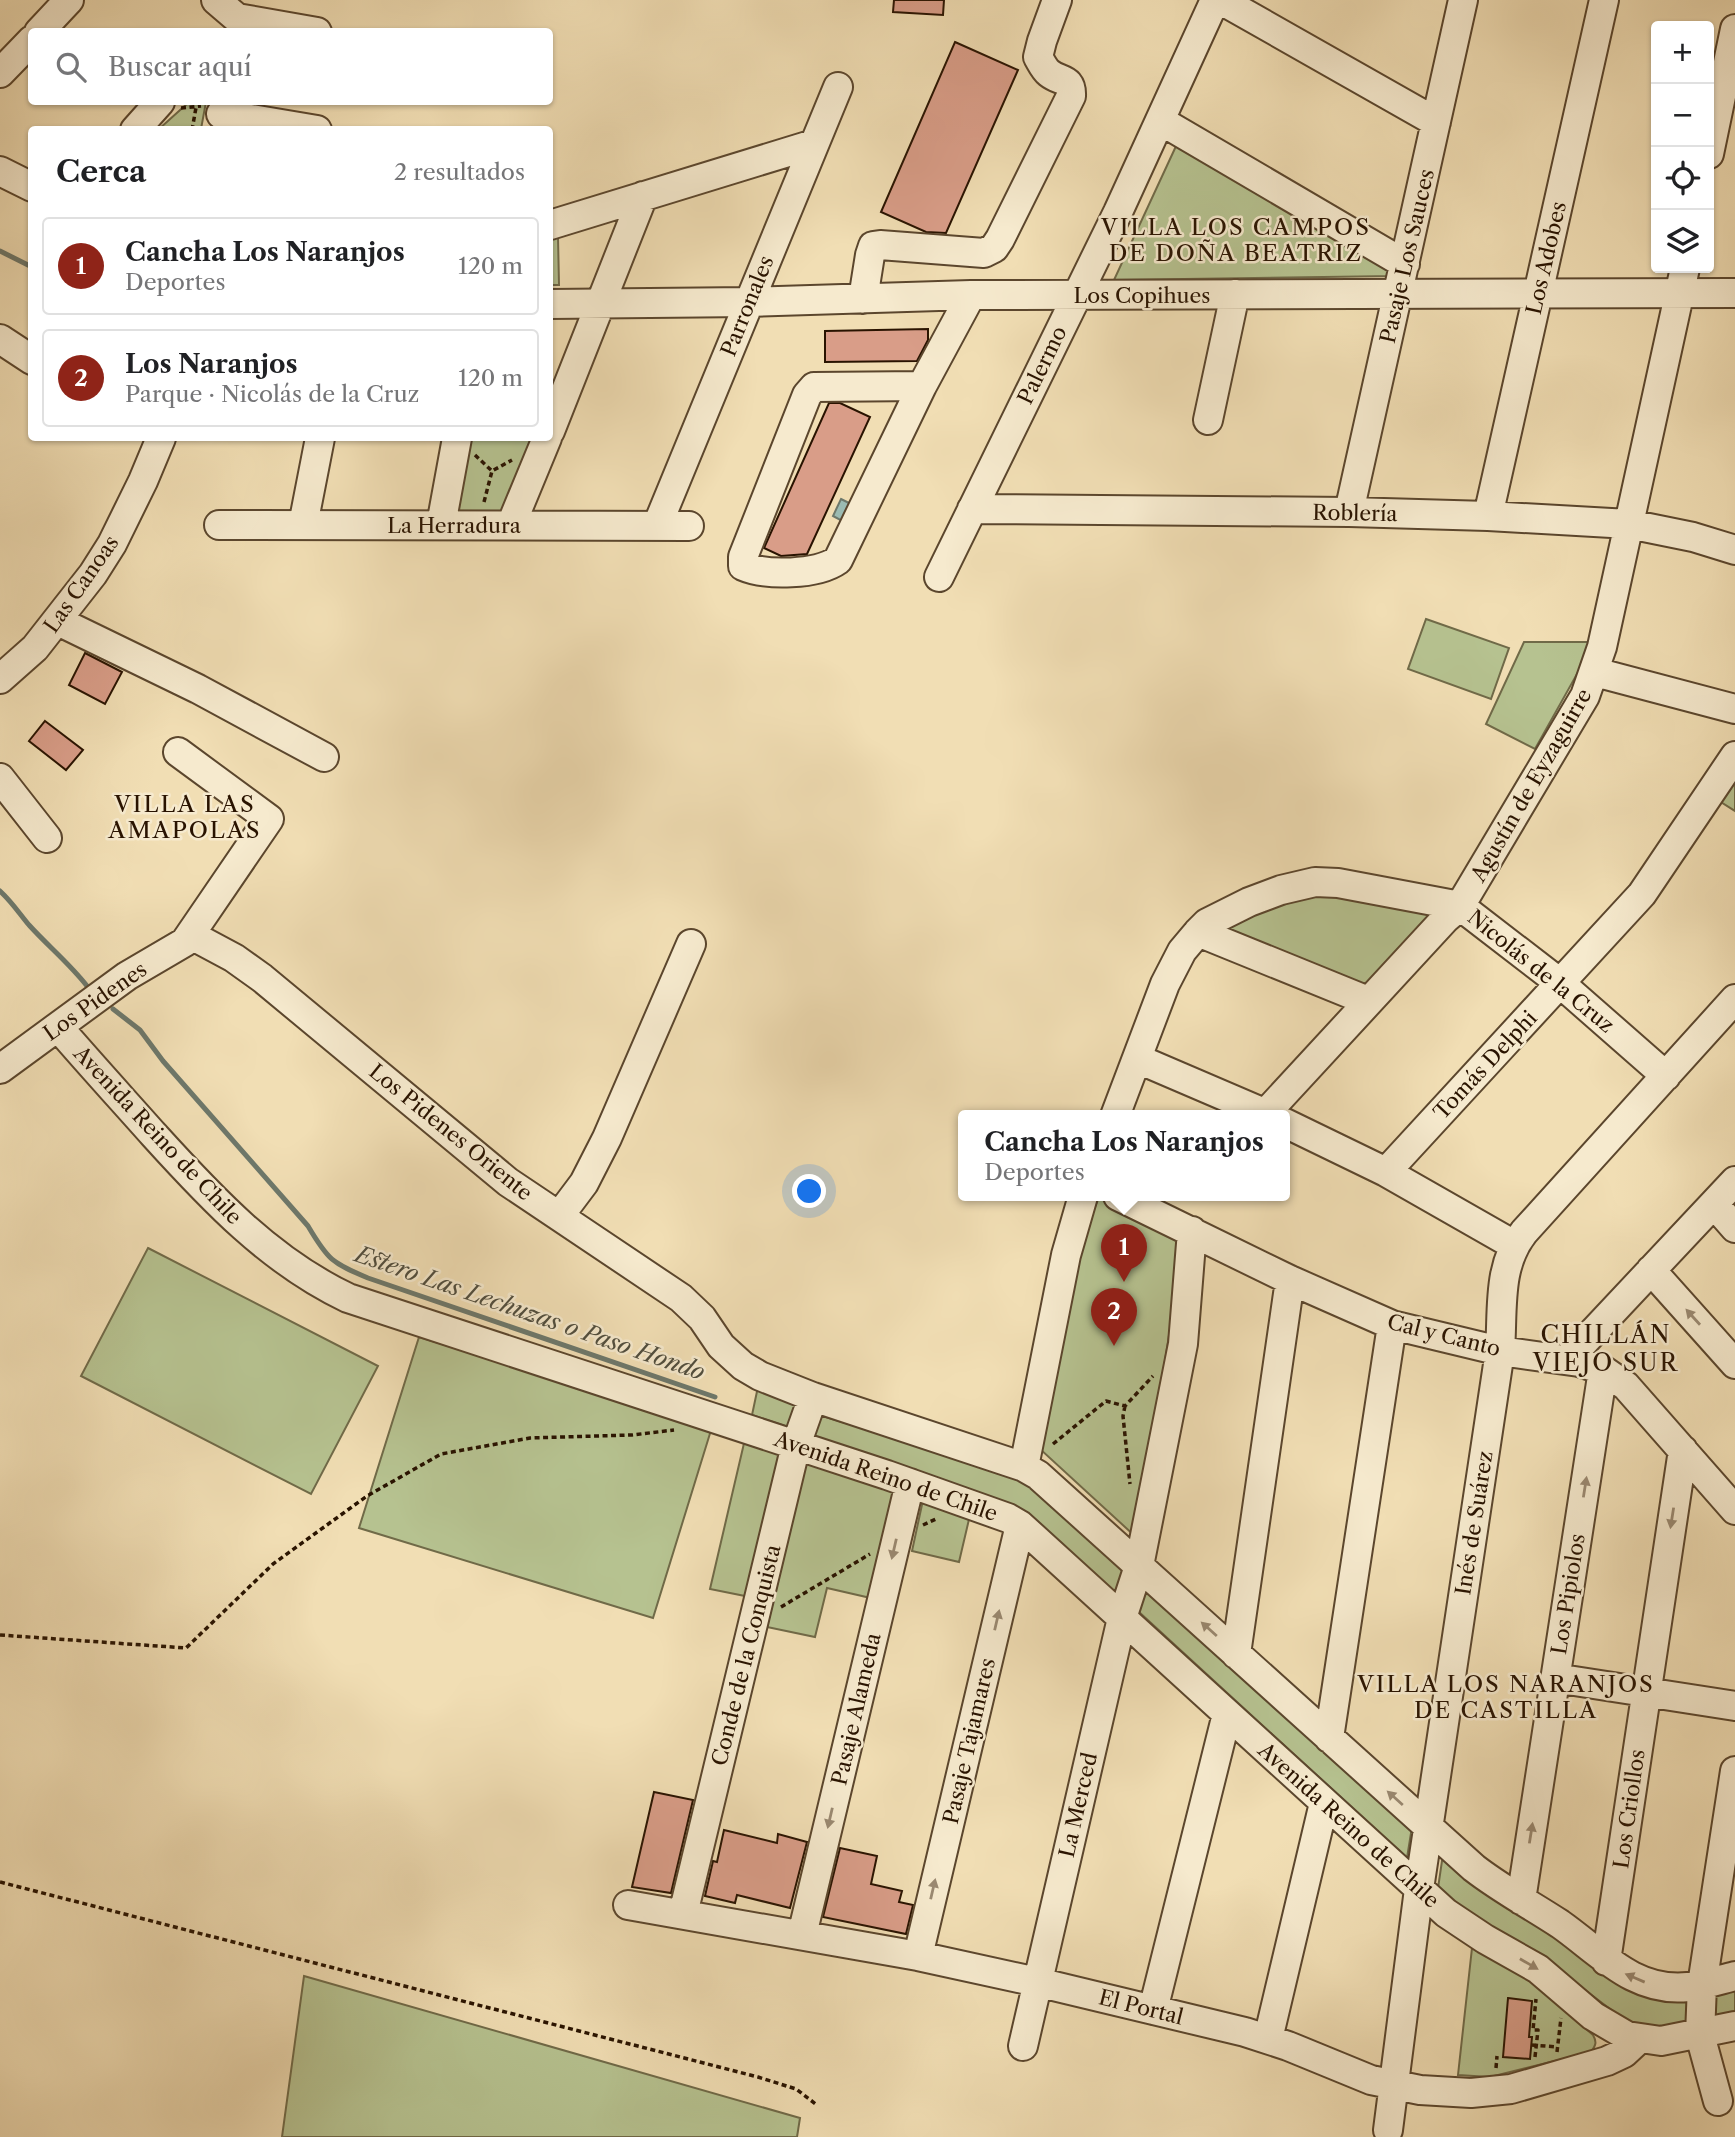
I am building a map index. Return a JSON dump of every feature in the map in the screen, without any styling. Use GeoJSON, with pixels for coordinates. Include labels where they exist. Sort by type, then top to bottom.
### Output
{"type":"FeatureCollection","features":[{"type":"Feature","properties":{"kind":"street"},"geometry":{"type":"LineString","coordinates":[[43,28],[69,0]]}},
{"type":"Feature","properties":{"kind":"street"},"geometry":{"type":"LineString","coordinates":[[216,0],[234,20],[289,28]]}},
{"type":"Feature","properties":{"kind":"street"},"geometry":{"type":"LineString","coordinates":[[863,299],[873,246],[984,253],[993,248],[1000,239],[1071,96],[1072,87],[1067,80],[1049,73],[1038,57],[1057,0]]}},
{"type":"Feature","properties":{"kind":"street","name":"Palermo"},"geometry":{"type":"LineString","coordinates":[[939,577],[1161,121],[1215,0]]}},
{"type":"Feature","properties":{"kind":"street"},"geometry":{"type":"LineString","coordinates":[[1221,0],[1436,122]]}},
{"type":"Feature","properties":{"kind":"street","name":"Pasaje Los Sauces"},"geometry":{"type":"LineString","coordinates":[[1349,512],[1464,0]]}},
{"type":"Feature","properties":{"kind":"street","name":"Los Adobes"},"geometry":{"type":"LineString","coordinates":[[1488,516],[1604,0]]}},
{"type":"Feature","properties":{"kind":"street"},"geometry":{"type":"LineString","coordinates":[[1710,147],[1735,29]]}},
{"type":"Feature","properties":{"kind":"street"},"geometry":{"type":"LineString","coordinates":[[0,73],[28,44]]}},
{"type":"Feature","properties":{"kind":"street","name":"Parronales"},"geometry":{"type":"LineString","coordinates":[[657,526],[838,87]]}},
{"type":"Feature","properties":{"kind":"street"},"geometry":{"type":"LineString","coordinates":[[139,126],[157,105]]}},
{"type":"Feature","properties":{"kind":"street"},"geometry":{"type":"LineString","coordinates":[[213,109],[297,126]]}},
{"type":"Feature","properties":{"kind":"street"},"geometry":{"type":"LineString","coordinates":[[1161,121],[1405,264]]}},
{"type":"Feature","properties":{"kind":"street"},"geometry":{"type":"LineString","coordinates":[[553,224],[814,144]]}},
{"type":"Feature","properties":{"kind":"street"},"geometry":{"type":"LineString","coordinates":[[0,171],[28,185]]}},
{"type":"Feature","properties":{"kind":"street"},"geometry":{"type":"LineString","coordinates":[[553,423],[643,196]]}},
{"type":"Feature","properties":{"kind":"street","name":"Los Copihues"},"geometry":{"type":"LineString","coordinates":[[553,304],[749,302],[971,295],[1538,293],[1682,280],[1735,293]]}},
{"type":"Feature","properties":{"kind":"street","name":"Agustín de Eyzaguirre"},"geometry":{"type":"LineString","coordinates":[[1280,1110],[1368,1001],[1460,906],[1573,716],[1595,671],[1682,280]]}},
{"type":"Feature","properties":{"kind":"street"},"geometry":{"type":"LineString","coordinates":[[1208,420],[1235,294]]}},
{"type":"Feature","properties":{"kind":"street"},"geometry":{"type":"LineString","coordinates":[[922,386],[814,387],[807,395],[743,557],[743,566],[755,571],[811,570],[829,566],[838,559],[922,386],[971,295]]}},
{"type":"Feature","properties":{"kind":"street"},"geometry":{"type":"LineString","coordinates":[[0,339],[28,357]]}},
{"type":"Feature","properties":{"kind":"street","name":"Las Canoas"},"geometry":{"type":"LineString","coordinates":[[0,679],[35,648],[58,621],[112,544],[155,441]]}},
{"type":"Feature","properties":{"kind":"street"},"geometry":{"type":"LineString","coordinates":[[303,525],[319,441]]}},
{"type":"Feature","properties":{"kind":"street"},"geometry":{"type":"LineString","coordinates":[[441,525],[456,441]]}},
{"type":"Feature","properties":{"kind":"street"},"geometry":{"type":"LineString","coordinates":[[511,525],[546,441]]}},
{"type":"Feature","properties":{"kind":"street","name":"Roblería"},"geometry":{"type":"LineString","coordinates":[[972,509],[1349,512],[1488,516],[1629,524],[1693,537],[1735,550]]}},
{"type":"Feature","properties":{"kind":"street","name":"La Herradura"},"geometry":{"type":"LineString","coordinates":[[219,525],[689,526]]}},
{"type":"Feature","properties":{"kind":"street"},"geometry":{"type":"LineString","coordinates":[[58,621],[198,689],[324,757]]}},
{"type":"Feature","properties":{"kind":"street"},"geometry":{"type":"LineString","coordinates":[[1595,671],[1735,709]]}},
{"type":"Feature","properties":{"kind":"street","name":"Los Pidenes"},"geometry":{"type":"LineString","coordinates":[[0,1069],[127,976],[178,948],[191,935],[269,819],[178,752]]}},
{"type":"Feature","properties":{"kind":"street","name":"Tomás Delphi"},"geometry":{"type":"LineString","coordinates":[[1386,1172],[1642,894],[1735,756]]}},
{"type":"Feature","properties":{"kind":"street"},"geometry":{"type":"LineString","coordinates":[[0,778],[47,838]]}},
{"type":"Feature","properties":{"kind":"street","name":"Nicolás de la Cruz"},"geometry":{"type":"LineString","coordinates":[[1117,1110],[1166,984],[1182,951],[1198,932],[1207,923],[1249,902],[1281,890],[1315,882],[1338,883],[1460,906],[1560,983],[1665,1076]]}},
{"type":"Feature","properties":{"kind":"street"},"geometry":{"type":"LineString","coordinates":[[1198,932],[1368,1001]]}},
{"type":"Feature","properties":{"kind":"street","name":"Los Pidenes Oriente"},"geometry":{"type":"LineString","coordinates":[[191,935],[234,958],[262,978],[508,1182],[681,1298],[702,1318],[720,1346],[743,1366],[813,1397]]}},
{"type":"Feature","properties":{"kind":"street"},"geometry":{"type":"LineString","coordinates":[[560,1215],[584,1183],[607,1138],[691,944]]}},
{"type":"Feature","properties":{"kind":"street","name":"Inés de Suárez"},"geometry":{"type":"LineString","coordinates":[[1388,2130],[1419,1889],[1500,1350],[1506,1266],[1514,1245],[1735,999]]}},
{"type":"Feature","properties":{"kind":"street","name":"Avenida Reino de Chile"},"geometry":{"type":"LineString","coordinates":[[59,1028],[184,1169],[233,1219],[316,1283],[348,1298],[796,1445],[1008,1518],[1020,1525],[1446,1913],[1538,1969],[1604,2024],[1639,2039],[1661,2042],[1735,2026]]}},
{"type":"Feature","properties":{"kind":"street"},"geometry":{"type":"LineString","coordinates":[[1138,1059],[1258,1110]]}},
{"type":"Feature","properties":{"kind":"street"},"geometry":{"type":"LineString","coordinates":[[1290,1125],[1386,1172],[1514,1245]]}},
{"type":"Feature","properties":{"kind":"street"},"geometry":{"type":"LineString","coordinates":[[1567,1360],[1735,1181]]}},
{"type":"Feature","properties":{"kind":"street"},"geometry":{"type":"LineString","coordinates":[[1024,1467],[1066,1255],[1082,1201]]}},
{"type":"Feature","properties":{"kind":"street","name":"Cal y Canto"},"geometry":{"type":"LineString","coordinates":[[1129,1201],[1290,1280],[1392,1325],[1500,1350],[1591,1365],[1603,1370],[1626,1386],[1735,1510]]}},
{"type":"Feature","properties":{"kind":"street"},"geometry":{"type":"LineString","coordinates":[[1714,1204],[1735,1228]]}},
{"type":"Feature","properties":{"kind":"street","name":"La Merced"},"geometry":{"type":"LineString","coordinates":[[1023,2046],[1122,1618],[1139,1566],[1183,1344],[1192,1231]]}},
{"type":"Feature","properties":{"kind":"street"},"geometry":{"type":"LineString","coordinates":[[1651,1270],[1735,1364]]}},
{"type":"Feature","properties":{"kind":"street"},"geometry":{"type":"LineString","coordinates":[[1236,1654],[1290,1280]]}},
{"type":"Feature","properties":{"kind":"street"},"geometry":{"type":"LineString","coordinates":[[1329,1738],[1392,1325]]}},
{"type":"Feature","properties":{"kind":"street","name":"Los Pipiolos"},"geometry":{"type":"LineString","coordinates":[[1521,1900],[1603,1370]]}},
{"type":"Feature","properties":{"kind":"street"},"geometry":{"type":"LineString","coordinates":[[813,1397],[1024,1467],[1053,1486],[1474,1868],[1498,1887],[1563,1927],[1627,1975],[1652,1984],[1678,1988],[1735,1976]]}},
{"type":"Feature","properties":{"kind":"street","name":"Conde de la Conquista"},"geometry":{"type":"LineString","coordinates":[[683,1914],[796,1445],[813,1397]]}},
{"type":"Feature","properties":{"kind":"street","name":"Los Criollos"},"geometry":{"type":"LineString","coordinates":[[1606,1961],[1682,1450]]}},
{"type":"Feature","properties":{"kind":"street","name":"Pasaje Alameda"},"geometry":{"type":"LineString","coordinates":[[802,1936],[910,1483]]}},
{"type":"Feature","properties":{"kind":"street","name":"Pasaje Tajamares"},"geometry":{"type":"LineString","coordinates":[[918,1956],[1020,1525]]}},
{"type":"Feature","properties":{"kind":"street"},"geometry":{"type":"LineString","coordinates":[[1555,1678],[1735,1706]]}},
{"type":"Feature","properties":{"kind":"street"},"geometry":{"type":"LineString","coordinates":[[1153,2010],[1227,1714]]}},
{"type":"Feature","properties":{"kind":"street"},"geometry":{"type":"LineString","coordinates":[[1717,2101],[1700,2035],[1702,1984],[1727,1873],[1735,1771]]}},
{"type":"Feature","properties":{"kind":"street"},"geometry":{"type":"LineString","coordinates":[[1268,2039],[1324,1803]]}},
{"type":"Feature","properties":{"kind":"street","name":"El Portal"},"geometry":{"type":"LineString","coordinates":[[628,1905],[918,1956],[1037,1982],[1268,2039],[1355,2075],[1395,2086],[1471,2093],[1511,2089],[1616,2057],[1639,2039]]}},
{"type":"Feature","properties":{"kind":"path"},"geometry":{"type":"LineString","coordinates":[[157,105],[213,109]]}},
{"type":"Feature","properties":{"kind":"path"},"geometry":{"type":"LineString","coordinates":[[196,126],[213,109]]}},
{"type":"Feature","properties":{"kind":"path"},"geometry":{"type":"LineString","coordinates":[[479,524],[492,471],[513,460]]}},
{"type":"Feature","properties":{"kind":"path"},"geometry":{"type":"LineString","coordinates":[[1024,1467],[1106,1401],[1125,1406],[1158,1371]]}},
{"type":"Feature","properties":{"kind":"path"},"geometry":{"type":"LineString","coordinates":[[0,1635],[186,1648],[273,1564],[367,1496],[441,1454],[530,1438],[632,1436],[677,1429]]}},
{"type":"Feature","properties":{"kind":"path"},"geometry":{"type":"LineString","coordinates":[[755,1623],[897,1537],[969,1503]]}},
{"type":"Feature","properties":{"kind":"path"},"geometry":{"type":"LineString","coordinates":[[0,1882],[758,2077],[796,2089],[817,2105]]}},
{"type":"Feature","properties":{"kind":"path"},"geometry":{"type":"LineString","coordinates":[[1538,1969],[1534,2030],[1538,2031],[1534,2045],[1544,2080]]}},
{"type":"Feature","properties":{"kind":"path"},"geometry":{"type":"LineString","coordinates":[[1544,2080],[1557,2046],[1565,1992]]}},
{"type":"Feature","properties":{"kind":"path"},"geometry":{"type":"LineString","coordinates":[[1534,2045],[1557,2046]]}},
{"type":"Feature","properties":{"kind":"green space"},"geometry":{"type":"Polygon","coordinates":[[[186,105],[205,105],[202,126],[162,126],[186,105]]]}},
{"type":"Feature","properties":{"kind":"green space"},"geometry":{"type":"Polygon","coordinates":[[[1177,144],[1394,264],[1394,276],[1114,280],[1177,144]]]}},
{"type":"Feature","properties":{"kind":"green space"},"geometry":{"type":"Polygon","coordinates":[[[558,237],[559,285],[553,285],[553,238],[558,237]]]}},
{"type":"Feature","properties":{"kind":"green space"},"geometry":{"type":"Polygon","coordinates":[[[467,441],[535,441],[503,516],[453,515],[467,441]]]}},
{"type":"Feature","properties":{"kind":"green space"},"geometry":{"type":"Polygon","coordinates":[[[1426,619],[1509,648],[1491,699],[1408,669],[1426,619]]]}},
{"type":"Feature","properties":{"kind":"green space"},"geometry":{"type":"Polygon","coordinates":[[[1524,642],[1589,642],[1586,658],[1535,749],[1486,724],[1524,642]]]}},
{"type":"Feature","properties":{"kind":"green space"},"geometry":{"type":"Polygon","coordinates":[[[1735,769],[1735,811],[1716,799],[1735,769]]]}},
{"type":"Feature","properties":{"kind":"green space"},"geometry":{"type":"Polygon","coordinates":[[[1309,896],[1333,896],[1443,916],[1374,989],[1220,932],[1266,909],[1309,896]]]}},
{"type":"Feature","properties":{"kind":"green space"},"geometry":{"type":"Polygon","coordinates":[[[1097,1201],[1107,1201],[1184,1240],[1137,1538],[1040,1449],[1081,1242],[1097,1201]]]}},
{"type":"Feature","properties":{"kind":"green space"},"geometry":{"type":"Polygon","coordinates":[[[148,1248],[378,1366],[311,1494],[81,1376],[148,1248]]]}},
{"type":"Feature","properties":{"kind":"green space"},"geometry":{"type":"Polygon","coordinates":[[[419,1337],[712,1427],[653,1618],[359,1528],[419,1337]]]}},
{"type":"Feature","properties":{"kind":"green space"},"geometry":{"type":"Polygon","coordinates":[[[759,1382],[805,1401],[797,1430],[752,1415],[759,1382]]]}},
{"type":"Feature","properties":{"kind":"green space"},"geometry":{"type":"Polygon","coordinates":[[[819,1415],[1021,1476],[1125,1567],[1118,1596],[1031,1518],[813,1442],[819,1415]]]}},
{"type":"Feature","properties":{"kind":"green space"},"geometry":{"type":"Polygon","coordinates":[[[745,1439],[790,1453],[755,1598],[710,1589],[745,1439]]]}},
{"type":"Feature","properties":{"kind":"green space"},"geometry":{"type":"Polygon","coordinates":[[[807,1459],[901,1491],[875,1599],[827,1588],[815,1637],[767,1627],[807,1459]]]}},
{"type":"Feature","properties":{"kind":"green space"},"geometry":{"type":"Polygon","coordinates":[[[923,1500],[970,1515],[959,1562],[912,1551],[923,1500]]]}},
{"type":"Feature","properties":{"kind":"green space"},"geometry":{"type":"Polygon","coordinates":[[[1144,1583],[1412,1827],[1407,1858],[1139,1612],[1144,1583]]]}},
{"type":"Feature","properties":{"kind":"green space"},"geometry":{"type":"Polygon","coordinates":[[[1443,1854],[1629,1989],[1658,1998],[1689,1998],[1687,2024],[1665,2028],[1640,2026],[1622,2018],[1544,1959],[1487,1927],[1438,1888],[1443,1854]]]}},
{"type":"Feature","properties":{"kind":"green space"},"geometry":{"type":"Polygon","coordinates":[[[1472,1948],[1529,1979],[1593,2035],[1595,2044],[1591,2052],[1490,2077],[1458,2075],[1472,1948]]]}},
{"type":"Feature","properties":{"kind":"green space"},"geometry":{"type":"Polygon","coordinates":[[[304,1976],[800,2118],[797,2137],[282,2137],[304,1976]]]}},
{"type":"Feature","properties":{"kind":"green space"},"geometry":{"type":"Polygon","coordinates":[[[1735,1988],[1735,2015],[1714,2021],[1714,1994],[1735,1988]]]}},
{"type":"Feature","properties":{"kind":"water"},"geometry":{"type":"Polygon","coordinates":[[[841,499],[853,505],[844,522],[833,516],[841,499]]]}},
{"type":"Feature","properties":{"kind":"building"},"geometry":{"type":"Polygon","coordinates":[[[894,0],[944,0],[943,15],[893,12],[894,0]]]}},
{"type":"Feature","properties":{"kind":"building"},"geometry":{"type":"Polygon","coordinates":[[[955,42],[1018,70],[946,233],[926,232],[881,212],[955,42]]]}},
{"type":"Feature","properties":{"kind":"building"},"geometry":{"type":"Polygon","coordinates":[[[928,329],[928,340],[917,361],[825,362],[825,331],[928,329]]]}},
{"type":"Feature","properties":{"kind":"building"},"geometry":{"type":"Polygon","coordinates":[[[829,403],[840,403],[870,417],[807,554],[781,556],[764,548],[829,403]]]}},
{"type":"Feature","properties":{"kind":"building"},"geometry":{"type":"Polygon","coordinates":[[[85,653],[122,672],[105,704],[69,685],[85,653]]]}},
{"type":"Feature","properties":{"kind":"building"},"geometry":{"type":"Polygon","coordinates":[[[45,721],[83,750],[66,770],[29,741],[45,721]]]}},
{"type":"Feature","properties":{"kind":"building"},"geometry":{"type":"Polygon","coordinates":[[[654,1792],[693,1800],[671,1893],[632,1887],[654,1792]]]}},
{"type":"Feature","properties":{"kind":"building"},"geometry":{"type":"Polygon","coordinates":[[[724,1830],[777,1843],[778,1834],[807,1842],[790,1908],[737,1895],[735,1903],[705,1896],[713,1861],[717,1862],[724,1830]]]}},
{"type":"Feature","properties":{"kind":"building"},"geometry":{"type":"Polygon","coordinates":[[[840,1848],[877,1856],[871,1884],[902,1891],[899,1902],[913,1905],[906,1934],[823,1917],[840,1848]]]}},
{"type":"Feature","properties":{"kind":"building"},"geometry":{"type":"Polygon","coordinates":[[[1508,1998],[1532,2001],[1530,2059],[1503,2057],[1508,1998]]]}},
{"type":"Feature","properties":{"kind":"waterway"},"geometry":{"type":"LineString","coordinates":[[0,251],[28,265]]}},
{"type":"Feature","properties":{"kind":"waterway","name":"Estero Las Lechuzas o Paso Hondo"},"geometry":{"type":"LineString","coordinates":[[0,891],[87,986]]}},
{"type":"Feature","properties":{"kind":"waterway","name":"Estero Las Lechuzas o Paso Hondo"},"geometry":{"type":"LineString","coordinates":[[113,1009],[140,1030],[163,1061],[338,1264],[368,1278],[715,1397]]}},
{"type":"Feature","properties":{"kind":"place","name":"Cancha Los Naranjos"},"geometry":{"type":"Point","coordinates":[1124,1282]}},
{"type":"Feature","properties":{"kind":"place","name":"Los Naranjos"},"geometry":{"type":"Point","coordinates":[1114,1346]}},
{"type":"Feature","properties":{"kind":"district","name":"VILLA LOS CAMPOS DE DOÑA BEATRIZ"},"geometry":{"type":"Point","coordinates":[1236,240]}},
{"type":"Feature","properties":{"kind":"district","name":"VILLA LAS AMAPOLAS"},"geometry":{"type":"Point","coordinates":[185,817]}},
{"type":"Feature","properties":{"kind":"district","name":"CHILLÁN VIEJO SUR"},"geometry":{"type":"Point","coordinates":[1606,1348]}},
{"type":"Feature","properties":{"kind":"district","name":"VILLA LOS NARANJOS DE CASTILLA"},"geometry":{"type":"Point","coordinates":[1506,1697]}}]}
